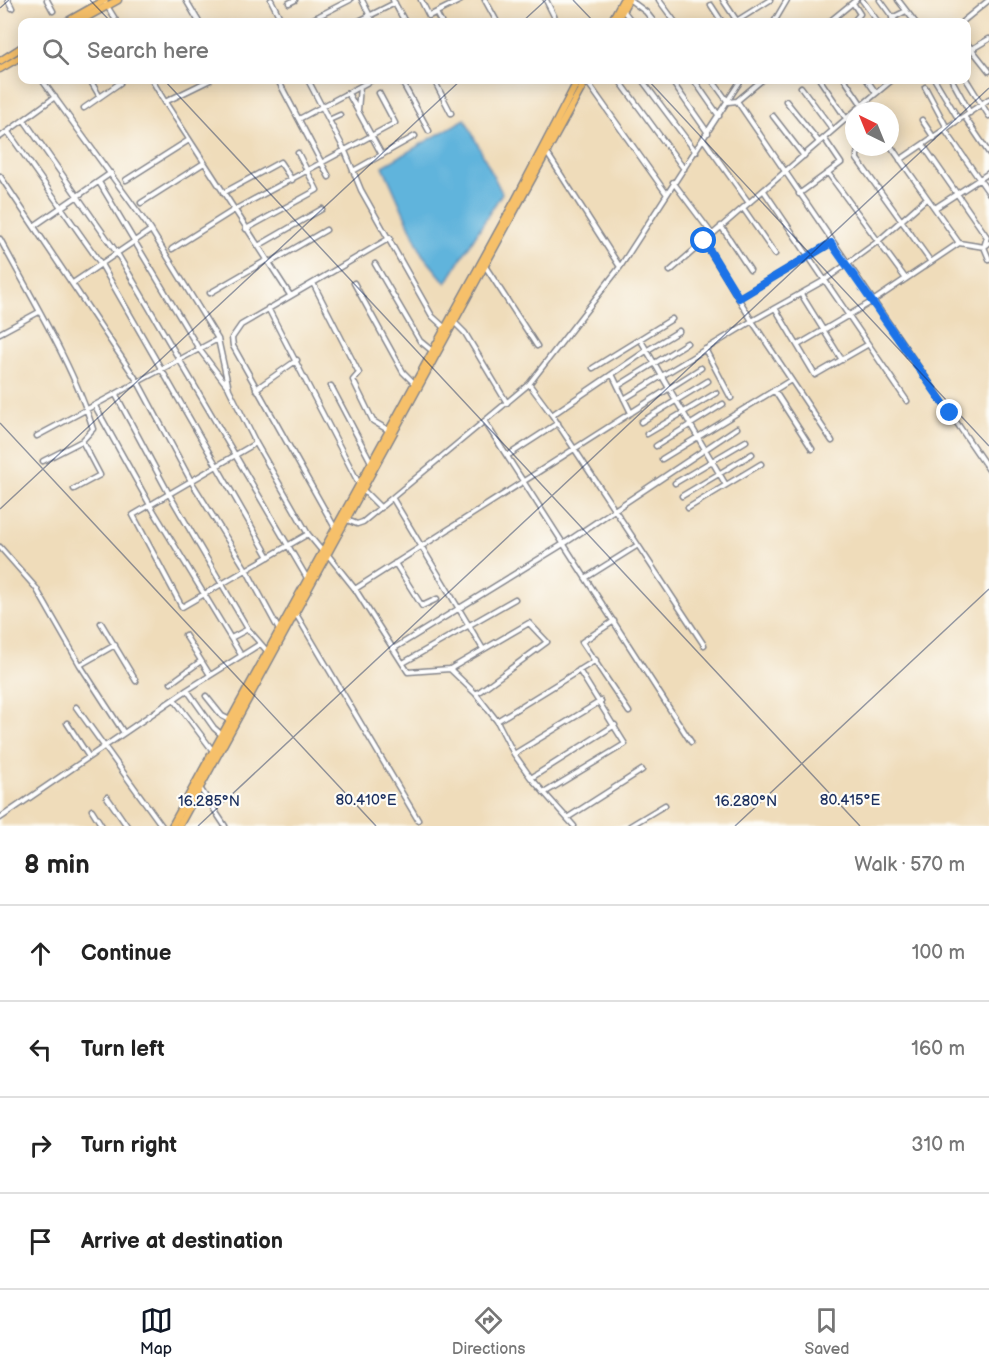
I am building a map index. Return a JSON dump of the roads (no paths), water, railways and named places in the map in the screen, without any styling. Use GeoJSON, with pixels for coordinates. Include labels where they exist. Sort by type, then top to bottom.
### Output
{"type":"FeatureCollection","features":[{"type":"Feature","properties":{"kind":"highway"},"geometry":{"type":"LineString","coordinates":[[74,18],[106,2],[118,0]]}},
{"type":"Feature","properties":{"kind":"highway"},"geometry":{"type":"LineString","coordinates":[[613,18],[623,0]]}},
{"type":"Feature","properties":{"kind":"highway"},"geometry":{"type":"LineString","coordinates":[[618,18],[629,0]]}},
{"type":"Feature","properties":{"kind":"highway"},"geometry":{"type":"LineString","coordinates":[[87,18],[106,2]]}},
{"type":"Feature","properties":{"kind":"highway"},"geometry":{"type":"LineString","coordinates":[[0,61],[18,50]]}},
{"type":"Feature","properties":{"kind":"highway"},"geometry":{"type":"LineString","coordinates":[[0,69],[18,58]]}},
{"type":"Feature","properties":{"kind":"highway"},"geometry":{"type":"LineString","coordinates":[[172,826],[307,578],[346,520],[371,462],[413,382],[516,199],[576,84]]}},
{"type":"Feature","properties":{"kind":"highway"},"geometry":{"type":"LineString","coordinates":[[179,826],[296,614],[335,528],[361,487],[454,322],[584,84]]}},
{"type":"Feature","properties":{"kind":"street"},"geometry":{"type":"LineString","coordinates":[[8,0],[12,8]]}},
{"type":"Feature","properties":{"kind":"street"},"geometry":{"type":"LineString","coordinates":[[47,0],[53,11]]}},
{"type":"Feature","properties":{"kind":"street"},"geometry":{"type":"LineString","coordinates":[[186,0],[197,18]]}},
{"type":"Feature","properties":{"kind":"street"},"geometry":{"type":"LineString","coordinates":[[271,0],[280,18]]}},
{"type":"Feature","properties":{"kind":"street"},"geometry":{"type":"LineString","coordinates":[[289,3],[295,0]]}},
{"type":"Feature","properties":{"kind":"street"},"geometry":{"type":"LineString","coordinates":[[315,18],[350,0]]}},
{"type":"Feature","properties":{"kind":"street"},"geometry":{"type":"LineString","coordinates":[[362,0],[370,16]]}},
{"type":"Feature","properties":{"kind":"street"},"geometry":{"type":"LineString","coordinates":[[421,0],[429,16],[462,0]]}},
{"type":"Feature","properties":{"kind":"street"},"geometry":{"type":"LineString","coordinates":[[485,0],[495,18]]}},
{"type":"Feature","properties":{"kind":"street"},"geometry":{"type":"LineString","coordinates":[[546,0],[555,18]]}},
{"type":"Feature","properties":{"kind":"street"},"geometry":{"type":"LineString","coordinates":[[629,0],[651,18]]}},
{"type":"Feature","properties":{"kind":"street"},"geometry":{"type":"LineString","coordinates":[[659,0],[672,18]]}},
{"type":"Feature","properties":{"kind":"street"},"geometry":{"type":"LineString","coordinates":[[723,0],[734,18]]}},
{"type":"Feature","properties":{"kind":"street"},"geometry":{"type":"LineString","coordinates":[[741,18],[761,2],[770,0]]}},
{"type":"Feature","properties":{"kind":"street"},"geometry":{"type":"LineString","coordinates":[[776,18],[787,0]]}},
{"type":"Feature","properties":{"kind":"street"},"geometry":{"type":"LineString","coordinates":[[862,0],[875,18]]}},
{"type":"Feature","properties":{"kind":"street"},"geometry":{"type":"LineString","coordinates":[[880,0],[892,18],[906,11]]}},
{"type":"Feature","properties":{"kind":"street"},"geometry":{"type":"LineString","coordinates":[[898,0],[912,18]]}},
{"type":"Feature","properties":{"kind":"street"},"geometry":{"type":"LineString","coordinates":[[967,18],[989,0]]}},
{"type":"Feature","properties":{"kind":"street"},"geometry":{"type":"LineString","coordinates":[[366,18],[394,1],[403,18]]}},
{"type":"Feature","properties":{"kind":"street"},"geometry":{"type":"LineString","coordinates":[[834,18],[854,1],[860,14],[856,18]]}},
{"type":"Feature","properties":{"kind":"street"},"geometry":{"type":"LineString","coordinates":[[106,2],[115,18]]}},
{"type":"Feature","properties":{"kind":"street"},"geometry":{"type":"LineString","coordinates":[[711,5],[719,18]]}},
{"type":"Feature","properties":{"kind":"street"},"geometry":{"type":"LineString","coordinates":[[623,10],[629,18]]}},
{"type":"Feature","properties":{"kind":"street"},"geometry":{"type":"LineString","coordinates":[[436,13],[439,18]]}},
{"type":"Feature","properties":{"kind":"street"},"geometry":{"type":"LineString","coordinates":[[989,39],[972,49],[989,71]]}},
{"type":"Feature","properties":{"kind":"street"},"geometry":{"type":"LineString","coordinates":[[45,84],[151,230],[218,339],[230,389]]}},
{"type":"Feature","properties":{"kind":"street"},"geometry":{"type":"LineString","coordinates":[[92,84],[100,97]]}},
{"type":"Feature","properties":{"kind":"street"},"geometry":{"type":"LineString","coordinates":[[84,108],[119,84]]}},
{"type":"Feature","properties":{"kind":"street"},"geometry":{"type":"LineString","coordinates":[[154,84],[246,230],[290,295]]}},
{"type":"Feature","properties":{"kind":"street"},"geometry":{"type":"LineString","coordinates":[[165,102],[202,84]]}},
{"type":"Feature","properties":{"kind":"street"},"geometry":{"type":"LineString","coordinates":[[280,84],[328,177]]}},
{"type":"Feature","properties":{"kind":"street"},"geometry":{"type":"LineString","coordinates":[[311,84],[345,151],[361,190],[432,316],[444,327]]}},
{"type":"Feature","properties":{"kind":"street"},"geometry":{"type":"LineString","coordinates":[[299,119],[365,84]]}},
{"type":"Feature","properties":{"kind":"street"},"geometry":{"type":"LineString","coordinates":[[403,84],[429,131]]}},
{"type":"Feature","properties":{"kind":"street"},"geometry":{"type":"LineString","coordinates":[[436,84],[451,113]]}},
{"type":"Feature","properties":{"kind":"street"},"geometry":{"type":"LineString","coordinates":[[589,84],[666,193]]}},
{"type":"Feature","properties":{"kind":"street"},"geometry":{"type":"LineString","coordinates":[[623,84],[684,169]]}},
{"type":"Feature","properties":{"kind":"street"},"geometry":{"type":"LineString","coordinates":[[645,84],[696,153]]}},
{"type":"Feature","properties":{"kind":"street"},"geometry":{"type":"LineString","coordinates":[[674,84],[708,133]]}},
{"type":"Feature","properties":{"kind":"street"},"geometry":{"type":"LineString","coordinates":[[697,84],[720,116]]}},
{"type":"Feature","properties":{"kind":"street"},"geometry":{"type":"LineString","coordinates":[[715,84],[728,102]]}},
{"type":"Feature","properties":{"kind":"street"},"geometry":{"type":"LineString","coordinates":[[346,520],[360,524],[529,384],[620,267],[739,84]]}},
{"type":"Feature","properties":{"kind":"street"},"geometry":{"type":"LineString","coordinates":[[728,102],[737,101],[757,84]]}},
{"type":"Feature","properties":{"kind":"street"},"geometry":{"type":"LineString","coordinates":[[823,84],[845,117]]}},
{"type":"Feature","properties":{"kind":"street"},"geometry":{"type":"LineString","coordinates":[[848,84],[860,102]]}},
{"type":"Feature","properties":{"kind":"street"},"geometry":{"type":"LineString","coordinates":[[870,84],[876,93]]}},
{"type":"Feature","properties":{"kind":"street"},"geometry":{"type":"LineString","coordinates":[[866,102],[887,84]]}},
{"type":"Feature","properties":{"kind":"street"},"geometry":{"type":"LineString","coordinates":[[937,84],[959,120]]}},
{"type":"Feature","properties":{"kind":"street"},"geometry":{"type":"LineString","coordinates":[[954,84],[970,113]]}},
{"type":"Feature","properties":{"kind":"street"},"geometry":{"type":"LineString","coordinates":[[969,84],[989,116]]}},
{"type":"Feature","properties":{"kind":"street"},"geometry":{"type":"LineString","coordinates":[[357,112],[360,87]]}},
{"type":"Feature","properties":{"kind":"street"},"geometry":{"type":"LineString","coordinates":[[801,87],[833,130]]}},
{"type":"Feature","properties":{"kind":"street"},"geometry":{"type":"LineString","coordinates":[[925,87],[946,129],[989,193]]}},
{"type":"Feature","properties":{"kind":"street"},"geometry":{"type":"LineString","coordinates":[[348,93],[382,155]]}},
{"type":"Feature","properties":{"kind":"street"},"geometry":{"type":"LineString","coordinates":[[172,249],[234,210],[395,123],[379,93]]}},
{"type":"Feature","properties":{"kind":"street"},"geometry":{"type":"LineString","coordinates":[[0,137],[55,97]]}},
{"type":"Feature","properties":{"kind":"street"},"geometry":{"type":"LineString","coordinates":[[900,160],[989,99]]}},
{"type":"Feature","properties":{"kind":"street"},"geometry":{"type":"LineString","coordinates":[[737,101],[831,243],[989,470]]}},
{"type":"Feature","properties":{"kind":"street"},"geometry":{"type":"LineString","coordinates":[[786,101],[819,142]]}},
{"type":"Feature","properties":{"kind":"street"},"geometry":{"type":"LineString","coordinates":[[329,120],[340,115]]}},
{"type":"Feature","properties":{"kind":"street"},"geometry":{"type":"LineString","coordinates":[[773,116],[804,156]]}},
{"type":"Feature","properties":{"kind":"street"},"geometry":{"type":"LineString","coordinates":[[964,116],[989,153]]}},
{"type":"Feature","properties":{"kind":"street"},"geometry":{"type":"LineString","coordinates":[[670,271],[845,119]]}},
{"type":"Feature","properties":{"kind":"street"},"geometry":{"type":"LineString","coordinates":[[24,120],[117,253],[307,578]]}},
{"type":"Feature","properties":{"kind":"street"},"geometry":{"type":"LineString","coordinates":[[922,120],[934,138]]}},
{"type":"Feature","properties":{"kind":"street"},"geometry":{"type":"LineString","coordinates":[[8,132],[101,264],[269,557]]}},
{"type":"Feature","properties":{"kind":"street"},"geometry":{"type":"LineString","coordinates":[[353,171],[415,136]]}},
{"type":"Feature","properties":{"kind":"street"},"geometry":{"type":"LineString","coordinates":[[799,194],[828,173],[841,160],[824,138]]}},
{"type":"Feature","properties":{"kind":"street"},"geometry":{"type":"LineString","coordinates":[[126,180],[189,140]]}},
{"type":"Feature","properties":{"kind":"street"},"geometry":{"type":"LineString","coordinates":[[704,140],[749,203]]}},
{"type":"Feature","properties":{"kind":"street"},"geometry":{"type":"LineString","coordinates":[[923,145],[987,237],[984,247],[989,259]]}},
{"type":"Feature","properties":{"kind":"street"},"geometry":{"type":"LineString","coordinates":[[246,230],[317,190],[298,153]]}},
{"type":"Feature","properties":{"kind":"street"},"geometry":{"type":"LineString","coordinates":[[547,153],[620,267]]}},
{"type":"Feature","properties":{"kind":"street"},"geometry":{"type":"LineString","coordinates":[[857,156],[931,262]]}},
{"type":"Feature","properties":{"kind":"street"},"geometry":{"type":"LineString","coordinates":[[897,156],[959,243]]}},
{"type":"Feature","properties":{"kind":"street"},"geometry":{"type":"LineString","coordinates":[[223,193],[280,162],[292,180]]}},
{"type":"Feature","properties":{"kind":"street"},"geometry":{"type":"LineString","coordinates":[[141,203],[204,163]]}},
{"type":"Feature","properties":{"kind":"street"},"geometry":{"type":"LineString","coordinates":[[34,226],[111,173]]}},
{"type":"Feature","properties":{"kind":"street"},"geometry":{"type":"LineString","coordinates":[[828,173],[906,279]]}},
{"type":"Feature","properties":{"kind":"street"},"geometry":{"type":"LineString","coordinates":[[935,208],[989,173]]}},
{"type":"Feature","properties":{"kind":"street"},"geometry":{"type":"LineString","coordinates":[[0,176],[138,382],[191,481],[247,571],[279,630]]}},
{"type":"Feature","properties":{"kind":"street"},"geometry":{"type":"LineString","coordinates":[[99,182],[199,349],[230,389],[256,443],[308,534],[355,589],[408,672],[450,669],[530,623],[547,642],[476,694]]}},
{"type":"Feature","properties":{"kind":"street"},"geometry":{"type":"LineString","coordinates":[[674,182],[712,234]]}},
{"type":"Feature","properties":{"kind":"street"},"geometry":{"type":"LineString","coordinates":[[764,191],[907,402]]}},
{"type":"Feature","properties":{"kind":"street"},"geometry":{"type":"LineString","coordinates":[[624,399],[752,321],[825,280],[877,242],[927,198]]}},
{"type":"Feature","properties":{"kind":"street"},"geometry":{"type":"LineString","coordinates":[[743,208],[775,254]]}},
{"type":"Feature","properties":{"kind":"street"},"geometry":{"type":"LineString","coordinates":[[258,246],[322,209]]}},
{"type":"Feature","properties":{"kind":"street"},"geometry":{"type":"LineString","coordinates":[[721,226],[750,270]]}},
{"type":"Feature","properties":{"kind":"street"},"geometry":{"type":"LineString","coordinates":[[72,283],[151,230]]}},
{"type":"Feature","properties":{"kind":"street"},"geometry":{"type":"LineString","coordinates":[[210,293],[326,230]]}},
{"type":"Feature","properties":{"kind":"street"},"geometry":{"type":"LineString","coordinates":[[335,528],[233,346],[232,338],[241,325],[390,238]]}},
{"type":"Feature","properties":{"kind":"street"},"geometry":{"type":"LineString","coordinates":[[0,239],[39,312],[87,411],[93,429],[82,441],[43,461]]}},
{"type":"Feature","properties":{"kind":"street"},"geometry":{"type":"LineString","coordinates":[[704,241],[752,321],[832,441]]}},
{"type":"Feature","properties":{"kind":"street"},"geometry":{"type":"LineString","coordinates":[[739,298],[831,243]]}},
{"type":"Feature","properties":{"kind":"street"},"geometry":{"type":"LineString","coordinates":[[798,345],[824,332],[873,301],[959,243],[984,247],[989,243]]}},
{"type":"Feature","properties":{"kind":"street"},"geometry":{"type":"LineString","coordinates":[[375,264],[420,341],[430,350]]}},
{"type":"Feature","properties":{"kind":"street"},"geometry":{"type":"LineString","coordinates":[[485,266],[537,346]]}},
{"type":"Feature","properties":{"kind":"street"},"geometry":{"type":"LineString","coordinates":[[313,283],[359,373],[353,380],[373,421],[388,430]]}},
{"type":"Feature","properties":{"kind":"street"},"geometry":{"type":"LineString","coordinates":[[354,283],[403,372],[413,382]]}},
{"type":"Feature","properties":{"kind":"street"},"geometry":{"type":"LineString","coordinates":[[801,294],[842,360]]}},
{"type":"Feature","properties":{"kind":"street"},"geometry":{"type":"LineString","coordinates":[[268,308],[361,487],[381,508]]}},
{"type":"Feature","properties":{"kind":"street"},"geometry":{"type":"LineString","coordinates":[[775,308],[815,375],[867,345]]}},
{"type":"Feature","properties":{"kind":"street"},"geometry":{"type":"LineString","coordinates":[[0,333],[39,312]]}},
{"type":"Feature","properties":{"kind":"street"},"geometry":{"type":"LineString","coordinates":[[593,368],[672,319]]}},
{"type":"Feature","properties":{"kind":"street"},"geometry":{"type":"LineString","coordinates":[[454,322],[465,333],[507,404]]}},
{"type":"Feature","properties":{"kind":"street"},"geometry":{"type":"LineString","coordinates":[[552,415],[613,376],[646,351],[679,332]]}},
{"type":"Feature","properties":{"kind":"street"},"geometry":{"type":"LineString","coordinates":[[37,436],[218,339]]}},
{"type":"Feature","properties":{"kind":"street"},"geometry":{"type":"LineString","coordinates":[[640,339],[726,485]]}},
{"type":"Feature","properties":{"kind":"street"},"geometry":{"type":"LineString","coordinates":[[618,386],[687,343]]}},
{"type":"Feature","properties":{"kind":"street"},"geometry":{"type":"LineString","coordinates":[[705,349],[731,398]]}},
{"type":"Feature","properties":{"kind":"street"},"geometry":{"type":"LineString","coordinates":[[256,388],[297,360]]}},
{"type":"Feature","properties":{"kind":"street"},"geometry":{"type":"LineString","coordinates":[[355,589],[701,368]]}},
{"type":"Feature","properties":{"kind":"street"},"geometry":{"type":"LineString","coordinates":[[613,376],[631,412]]}},
{"type":"Feature","properties":{"kind":"street"},"geometry":{"type":"LineString","coordinates":[[662,459],[791,380]]}},
{"type":"Feature","properties":{"kind":"street"},"geometry":{"type":"LineString","coordinates":[[641,422],[708,381]]}},
{"type":"Feature","properties":{"kind":"street"},"geometry":{"type":"LineString","coordinates":[[529,384],[558,423],[704,645]]}},
{"type":"Feature","properties":{"kind":"street"},"geometry":{"type":"LineString","coordinates":[[331,386],[371,462]]}},
{"type":"Feature","properties":{"kind":"street"},"geometry":{"type":"LineString","coordinates":[[774,390],[812,449]]}},
{"type":"Feature","properties":{"kind":"street"},"geometry":{"type":"LineString","coordinates":[[647,434],[716,393]]}},
{"type":"Feature","properties":{"kind":"street"},"geometry":{"type":"LineString","coordinates":[[116,395],[169,494],[222,585],[248,629],[267,651]]}},
{"type":"Feature","properties":{"kind":"street"},"geometry":{"type":"LineString","coordinates":[[656,446],[723,404]]}},
{"type":"Feature","properties":{"kind":"street"},"geometry":{"type":"LineString","coordinates":[[95,406],[150,505],[241,655]]}},
{"type":"Feature","properties":{"kind":"street"},"geometry":{"type":"LineString","coordinates":[[485,422],[587,577],[691,742]]}},
{"type":"Feature","properties":{"kind":"street"},"geometry":{"type":"LineString","coordinates":[[507,456],[558,423]]}},
{"type":"Feature","properties":{"kind":"street"},"geometry":{"type":"LineString","coordinates":[[393,649],[565,543],[737,429]]}},
{"type":"Feature","properties":{"kind":"street"},"geometry":{"type":"LineString","coordinates":[[74,489],[100,475],[82,441]]}},
{"type":"Feature","properties":{"kind":"street"},"geometry":{"type":"LineString","coordinates":[[675,483],[746,441]]}},
{"type":"Feature","properties":{"kind":"street"},"geometry":{"type":"LineString","coordinates":[[256,443],[133,515],[182,607],[308,534]]}},
{"type":"Feature","properties":{"kind":"street"},"geometry":{"type":"LineString","coordinates":[[682,496],[752,454]]}},
{"type":"Feature","properties":{"kind":"street"},"geometry":{"type":"LineString","coordinates":[[688,508],[761,464]]}},
{"type":"Feature","properties":{"kind":"street"},"geometry":{"type":"LineString","coordinates":[[393,499],[483,649]]}},
{"type":"Feature","properties":{"kind":"street"},"geometry":{"type":"LineString","coordinates":[[587,577],[638,545]]}},
{"type":"Feature","properties":{"kind":"street"},"geometry":{"type":"LineString","coordinates":[[0,547],[36,588],[80,665],[124,733]]}},
{"type":"Feature","properties":{"kind":"street"},"geometry":{"type":"LineString","coordinates":[[395,563],[422,606],[437,599]]}},
{"type":"Feature","properties":{"kind":"street"},"geometry":{"type":"LineString","coordinates":[[403,663],[515,599]]}},
{"type":"Feature","properties":{"kind":"street"},"geometry":{"type":"LineString","coordinates":[[296,614],[417,820]]}},
{"type":"Feature","properties":{"kind":"street"},"geometry":{"type":"LineString","coordinates":[[614,621],[582,642],[629,712]]}},
{"type":"Feature","properties":{"kind":"street"},"geometry":{"type":"LineString","coordinates":[[102,624],[136,681]]}},
{"type":"Feature","properties":{"kind":"street"},"geometry":{"type":"LineString","coordinates":[[231,638],[248,629]]}},
{"type":"Feature","properties":{"kind":"street"},"geometry":{"type":"LineString","coordinates":[[185,635],[210,675]]}},
{"type":"Feature","properties":{"kind":"street"},"geometry":{"type":"LineString","coordinates":[[0,818],[187,690],[260,644]]}},
{"type":"Feature","properties":{"kind":"street"},"geometry":{"type":"LineString","coordinates":[[80,665],[115,645]]}},
{"type":"Feature","properties":{"kind":"street"},"geometry":{"type":"LineString","coordinates":[[497,722],[596,660]]}},
{"type":"Feature","properties":{"kind":"street"},"geometry":{"type":"LineString","coordinates":[[171,683],[201,661]]}},
{"type":"Feature","properties":{"kind":"street"},"geometry":{"type":"LineString","coordinates":[[450,669],[476,694],[497,722],[514,754],[531,778],[574,826]]}},
{"type":"Feature","properties":{"kind":"street"},"geometry":{"type":"LineString","coordinates":[[544,793],[625,744],[601,701],[579,670]]}},
{"type":"Feature","properties":{"kind":"street"},"geometry":{"type":"LineString","coordinates":[[187,690],[214,728],[222,735]]}},
{"type":"Feature","properties":{"kind":"street"},"geometry":{"type":"LineString","coordinates":[[206,696],[222,716],[230,720]]}},
{"type":"Feature","properties":{"kind":"street"},"geometry":{"type":"LineString","coordinates":[[174,699],[213,752]]}},
{"type":"Feature","properties":{"kind":"street"},"geometry":{"type":"LineString","coordinates":[[514,754],[601,701]]}},
{"type":"Feature","properties":{"kind":"street"},"geometry":{"type":"LineString","coordinates":[[76,707],[162,826]]}},
{"type":"Feature","properties":{"kind":"street"},"geometry":{"type":"LineString","coordinates":[[67,723],[89,757]]}},
{"type":"Feature","properties":{"kind":"street"},"geometry":{"type":"LineString","coordinates":[[531,778],[615,725]]}},
{"type":"Feature","properties":{"kind":"street"},"geometry":{"type":"LineString","coordinates":[[567,818],[642,770]]}},
{"type":"Feature","properties":{"kind":"street"},"geometry":{"type":"LineString","coordinates":[[200,788],[225,826]]}},
{"type":"Feature","properties":{"kind":"street"},"geometry":{"type":"LineString","coordinates":[[107,797],[127,826]]}},
{"type":"Feature","properties":{"kind":"street"},"geometry":{"type":"LineString","coordinates":[[630,826],[665,805]]}},
{"type":"Feature","properties":{"kind":"street"},"geometry":{"type":"LineString","coordinates":[[92,810],[102,826]]}},
{"type":"Feature","properties":{"kind":"water"},"geometry":{"type":"Polygon","coordinates":[[[465,119],[502,193],[446,283],[422,254],[383,166],[465,119]]]}}]}
